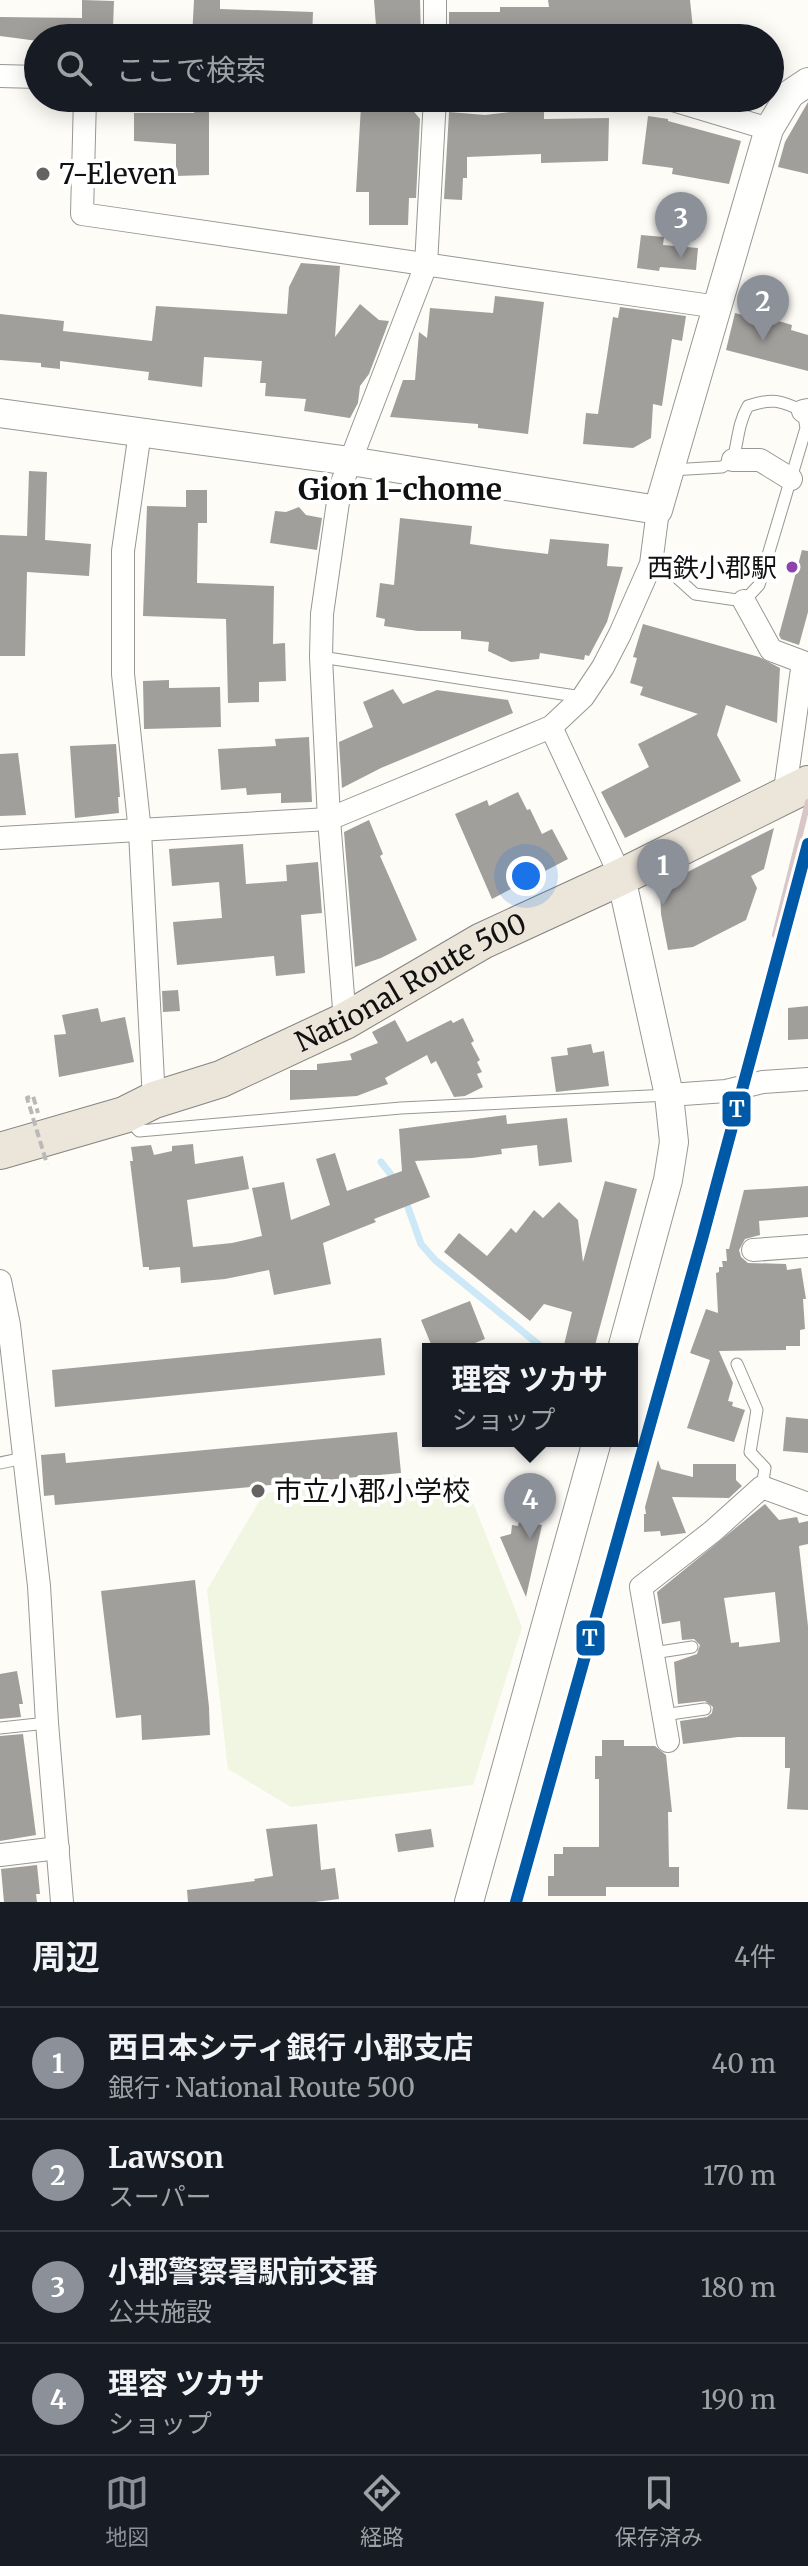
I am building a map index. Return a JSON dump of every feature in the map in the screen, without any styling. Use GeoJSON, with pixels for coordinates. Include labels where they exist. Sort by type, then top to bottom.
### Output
{"type":"FeatureCollection","features":[{"type":"Feature","properties":{"kind":"highway","name":"National Route 500"},"geometry":{"type":"LineString","coordinates":[[0,1151],[221,1079],[345,1021],[482,941],[621,877],[796,790]]}},
{"type":"Feature","properties":{"kind":"street"},"geometry":{"type":"LineString","coordinates":[[435,0],[435,24]]}},
{"type":"Feature","properties":{"kind":"street"},"geometry":{"type":"LineString","coordinates":[[0,76],[24,77]]}},
{"type":"Feature","properties":{"kind":"street"},"geometry":{"type":"LineString","coordinates":[[784,104],[790,94],[808,82]]}},
{"type":"Feature","properties":{"kind":"street"},"geometry":{"type":"LineString","coordinates":[[85,112],[82,214],[718,307]]}},
{"type":"Feature","properties":{"kind":"street"},"geometry":{"type":"LineString","coordinates":[[345,1021],[329,819],[321,657],[322,614],[340,488],[426,265],[434,112]]}},
{"type":"Feature","properties":{"kind":"street"},"geometry":{"type":"LineString","coordinates":[[713,112],[769,129]]}},
{"type":"Feature","properties":{"kind":"street"},"geometry":{"type":"LineString","coordinates":[[0,838],[329,819],[551,727],[583,697],[609,656],[651,564],[658,510],[769,129],[779,112]]}},
{"type":"Feature","properties":{"kind":"street"},"geometry":{"type":"LineString","coordinates":[[0,413],[350,461],[658,510]]}},
{"type":"Feature","properties":{"kind":"street"},"geometry":{"type":"LineString","coordinates":[[139,1108],[140,832],[123,674],[123,551],[140,432]]}},
{"type":"Feature","properties":{"kind":"street"},"geometry":{"type":"LineString","coordinates":[[733,460],[760,460],[791,479]]}},
{"type":"Feature","properties":{"kind":"street"},"geometry":{"type":"LineString","coordinates":[[744,601],[771,650],[803,662],[796,790]]}},
{"type":"Feature","properties":{"kind":"street"},"geometry":{"type":"LineString","coordinates":[[551,727],[621,877],[669,1095],[674,1142],[668,1180],[624,1343]]}},
{"type":"Feature","properties":{"kind":"street"},"geometry":{"type":"LineString","coordinates":[[669,1095],[726,1091],[763,1082],[808,1079]]}},
{"type":"Feature","properties":{"kind":"street"},"geometry":{"type":"LineString","coordinates":[[753,1250],[808,1246]]}},
{"type":"Feature","properties":{"kind":"street"},"geometry":{"type":"LineString","coordinates":[[0,1281],[9,1325],[39,1586],[62,1902]]}},
{"type":"Feature","properties":{"kind":"street"},"geometry":{"type":"LineString","coordinates":[[469,1902],[595,1447]]}},
{"type":"Feature","properties":{"kind":"street"},"geometry":{"type":"LineString","coordinates":[[668,1741],[641,1587],[713,1531],[762,1487],[808,1504]]}},
{"type":"Feature","properties":{"kind":"street"},"geometry":{"type":"LineString","coordinates":[[0,1855],[58,1848]]}},
{"type":"Feature","properties":{"kind":"lane"},"geometry":{"type":"LineString","coordinates":[[651,564],[674,575],[695,594],[744,601],[759,585],[806,428],[806,411],[768,399],[748,406],[739,420],[740,436],[733,460],[722,467],[671,470]]}},
{"type":"Feature","properties":{"kind":"lane"},"geometry":{"type":"LineString","coordinates":[[321,657],[583,697]]}},
{"type":"Feature","properties":{"kind":"lane"},"geometry":{"type":"LineString","coordinates":[[139,1108],[139,1131],[401,1108],[669,1095]]}},
{"type":"Feature","properties":{"kind":"lane"},"geometry":{"type":"LineString","coordinates":[[737,1364],[757,1410],[750,1452],[765,1468],[762,1487]]}},
{"type":"Feature","properties":{"kind":"lane"},"geometry":{"type":"LineString","coordinates":[[0,1463],[24,1458]]}},
{"type":"Feature","properties":{"kind":"lane"},"geometry":{"type":"LineString","coordinates":[[653,1653],[692,1647]]}},
{"type":"Feature","properties":{"kind":"lane"},"geometry":{"type":"LineString","coordinates":[[663,1715],[705,1709]]}},
{"type":"Feature","properties":{"kind":"lane"},"geometry":{"type":"LineString","coordinates":[[0,1728],[47,1723]]}},
{"type":"Feature","properties":{"kind":"path"},"geometry":{"type":"LineString","coordinates":[[36,1116],[47,1164]]}},
{"type":"Feature","properties":{"kind":"green space"},"geometry":{"type":"Polygon","coordinates":[[[462,1474],[522,1627],[473,1785],[291,1807],[228,1769],[207,1590],[264,1493],[462,1474]]]}},
{"type":"Feature","properties":{"kind":"building"},"geometry":{"type":"Polygon","coordinates":[[[82,0],[114,1],[113,24],[24,24],[24,39],[0,36],[0,17],[82,18],[82,0]]]}},
{"type":"Feature","properties":{"kind":"building"},"geometry":{"type":"Polygon","coordinates":[[[194,0],[220,0],[220,9],[313,12],[313,24],[193,24],[194,0]]]}},
{"type":"Feature","properties":{"kind":"building"},"geometry":{"type":"Polygon","coordinates":[[[374,0],[420,0],[421,24],[376,24],[374,0]]]}},
{"type":"Feature","properties":{"kind":"building"},"geometry":{"type":"Polygon","coordinates":[[[548,0],[690,0],[693,24],[449,24],[449,12],[500,12],[500,7],[549,7],[548,0]]]}},
{"type":"Feature","properties":{"kind":"building"},"geometry":{"type":"Polygon","coordinates":[[[808,102],[808,174],[778,167],[785,142],[808,102]]]}},
{"type":"Feature","properties":{"kind":"building"},"geometry":{"type":"Polygon","coordinates":[[[209,112],[209,175],[176,176],[176,144],[134,141],[134,113],[209,112]]]}},
{"type":"Feature","properties":{"kind":"building"},"geometry":{"type":"Polygon","coordinates":[[[361,112],[414,112],[420,119],[416,198],[409,198],[408,225],[369,225],[369,192],[356,192],[361,112]]]}},
{"type":"Feature","properties":{"kind":"building"},"geometry":{"type":"Polygon","coordinates":[[[449,112],[485,115],[544,112],[544,119],[609,118],[608,161],[541,163],[541,154],[467,157],[467,178],[463,178],[462,200],[444,199],[449,112]]]}},
{"type":"Feature","properties":{"kind":"building"},"geometry":{"type":"Polygon","coordinates":[[[648,116],[741,141],[729,184],[672,174],[673,168],[642,164],[648,116]]]}},
{"type":"Feature","properties":{"kind":"building"},"geometry":{"type":"Polygon","coordinates":[[[641,235],[664,237],[663,245],[698,248],[696,270],[637,268],[641,235]]]}},
{"type":"Feature","properties":{"kind":"building"},"geometry":{"type":"Polygon","coordinates":[[[301,263],[340,266],[335,337],[360,304],[379,320],[389,321],[369,374],[360,386],[358,403],[350,418],[304,411],[306,399],[265,396],[266,383],[260,383],[262,361],[204,357],[202,387],[148,380],[149,372],[60,361],[60,369],[41,367],[41,363],[0,360],[0,314],[64,321],[63,331],[152,341],[156,306],[287,314],[289,287],[301,263]]]}},
{"type":"Feature","properties":{"kind":"building"},"geometry":{"type":"Polygon","coordinates":[[[495,296],[544,302],[528,434],[478,428],[478,424],[390,417],[403,380],[415,380],[419,332],[427,338],[430,308],[493,313],[495,296]]]}},
{"type":"Feature","properties":{"kind":"building"},"geometry":{"type":"Polygon","coordinates":[[[620,307],[686,316],[682,341],[672,339],[662,406],[653,404],[651,438],[633,448],[583,444],[586,413],[598,414],[613,317],[618,318],[620,307]]]}},
{"type":"Feature","properties":{"kind":"building"},"geometry":{"type":"Polygon","coordinates":[[[735,313],[792,325],[791,330],[808,335],[808,371],[726,350],[735,313]]]}},
{"type":"Feature","properties":{"kind":"building"},"geometry":{"type":"Polygon","coordinates":[[[29,471],[47,472],[45,540],[91,544],[89,576],[27,572],[25,656],[0,656],[0,535],[27,536],[29,471]]]}},
{"type":"Feature","properties":{"kind":"building"},"geometry":{"type":"Polygon","coordinates":[[[186,490],[207,490],[207,523],[198,523],[197,583],[274,586],[273,644],[285,643],[286,681],[259,682],[259,702],[228,703],[226,619],[143,616],[147,506],[186,507],[186,490]]]}},
{"type":"Feature","properties":{"kind":"building"},"geometry":{"type":"Polygon","coordinates":[[[299,507],[306,515],[322,518],[317,550],[270,543],[275,511],[286,512],[299,507]]]}},
{"type":"Feature","properties":{"kind":"building"},"geometry":{"type":"Polygon","coordinates":[[[400,518],[472,526],[470,544],[505,549],[548,554],[550,539],[609,544],[607,566],[623,567],[607,622],[589,656],[585,655],[584,660],[540,653],[539,659],[511,662],[488,651],[489,642],[461,639],[461,631],[418,631],[384,626],[385,619],[376,617],[380,583],[394,585],[400,518]]]}},
{"type":"Feature","properties":{"kind":"building"},"geometry":{"type":"Polygon","coordinates":[[[802,550],[808,551],[808,612],[799,645],[781,639],[779,635],[802,550]]]}},
{"type":"Feature","properties":{"kind":"building"},"geometry":{"type":"Polygon","coordinates":[[[643,624],[759,657],[780,668],[777,723],[726,705],[717,735],[741,781],[625,838],[601,792],[649,767],[638,744],[698,714],[640,695],[643,687],[630,683],[637,658],[633,657],[643,624]]]}},
{"type":"Feature","properties":{"kind":"building"},"geometry":{"type":"Polygon","coordinates":[[[169,680],[169,688],[220,687],[221,727],[144,729],[143,681],[169,680]]]}},
{"type":"Feature","properties":{"kind":"building"},"geometry":{"type":"Polygon","coordinates":[[[393,689],[403,704],[437,690],[508,700],[513,713],[381,768],[342,788],[339,742],[373,727],[363,702],[393,689]]]}},
{"type":"Feature","properties":{"kind":"building"},"geometry":{"type":"Polygon","coordinates":[[[309,737],[312,802],[281,803],[281,793],[247,795],[246,788],[221,790],[218,749],[276,746],[275,739],[309,737]]]}},
{"type":"Feature","properties":{"kind":"building"},"geometry":{"type":"Polygon","coordinates":[[[116,744],[119,813],[75,818],[70,746],[116,744]]]}},
{"type":"Feature","properties":{"kind":"building"},"geometry":{"type":"Polygon","coordinates":[[[18,753],[26,815],[0,816],[0,754],[18,753]]]}},
{"type":"Feature","properties":{"kind":"building"},"geometry":{"type":"Polygon","coordinates":[[[518,792],[542,834],[552,829],[568,859],[492,899],[455,814],[487,800],[489,806],[518,792]]]}},
{"type":"Feature","properties":{"kind":"building"},"geometry":{"type":"Polygon","coordinates":[[[369,820],[383,854],[380,856],[417,940],[355,967],[344,832],[369,820]]]}},
{"type":"Feature","properties":{"kind":"building"},"geometry":{"type":"Polygon","coordinates":[[[774,828],[764,869],[751,876],[757,888],[746,920],[693,947],[668,950],[661,914],[660,886],[774,828]]]}},
{"type":"Feature","properties":{"kind":"building"},"geometry":{"type":"Polygon","coordinates":[[[243,844],[246,884],[287,881],[286,865],[318,862],[322,913],[301,915],[305,973],[276,976],[274,956],[177,965],[173,922],[222,918],[219,882],[172,886],[169,849],[243,844]]]}},
{"type":"Feature","properties":{"kind":"building"},"geometry":{"type":"Polygon","coordinates":[[[178,990],[180,1011],[163,1012],[162,991],[178,990]]]}},
{"type":"Feature","properties":{"kind":"building"},"geometry":{"type":"Polygon","coordinates":[[[808,1006],[808,1039],[788,1040],[788,1008],[808,1006]]]}},
{"type":"Feature","properties":{"kind":"building"},"geometry":{"type":"Polygon","coordinates":[[[98,1008],[101,1022],[125,1017],[134,1062],[59,1077],[54,1035],[66,1034],[62,1015],[98,1008]]]}},
{"type":"Feature","properties":{"kind":"building"},"geometry":{"type":"Polygon","coordinates":[[[463,1018],[480,1060],[477,1062],[482,1072],[477,1074],[483,1087],[465,1096],[454,1097],[436,1061],[431,1064],[427,1055],[385,1078],[388,1084],[357,1096],[290,1100],[290,1070],[317,1070],[317,1064],[352,1060],[350,1054],[378,1043],[372,1032],[395,1020],[407,1042],[451,1020],[453,1023],[463,1018]]]}},
{"type":"Feature","properties":{"kind":"building"},"geometry":{"type":"Polygon","coordinates":[[[591,1044],[593,1053],[604,1051],[609,1086],[556,1092],[551,1057],[568,1055],[567,1048],[591,1044]]]}},
{"type":"Feature","properties":{"kind":"building"},"geometry":{"type":"Polygon","coordinates":[[[506,1115],[507,1124],[567,1118],[572,1162],[539,1166],[537,1145],[501,1149],[502,1154],[472,1158],[415,1161],[430,1197],[323,1243],[331,1284],[274,1295],[269,1270],[225,1279],[181,1283],[180,1267],[149,1270],[149,1267],[143,1267],[131,1147],[151,1145],[154,1155],[172,1151],[172,1146],[193,1144],[195,1164],[243,1156],[249,1189],[187,1200],[193,1247],[262,1236],[252,1188],[284,1182],[291,1220],[330,1205],[316,1159],[335,1153],[347,1191],[402,1171],[399,1129],[506,1115]]]}},
{"type":"Feature","properties":{"kind":"building"},"geometry":{"type":"Polygon","coordinates":[[[605,1181],[637,1189],[596,1343],[564,1343],[572,1312],[544,1304],[530,1321],[444,1252],[459,1233],[487,1256],[511,1228],[516,1233],[534,1210],[543,1218],[559,1202],[578,1220],[583,1262],[605,1181]]]}},
{"type":"Feature","properties":{"kind":"building"},"geometry":{"type":"Polygon","coordinates":[[[808,1186],[808,1217],[759,1221],[760,1235],[745,1239],[739,1250],[748,1263],[786,1264],[787,1270],[801,1268],[806,1299],[803,1299],[805,1329],[800,1330],[800,1346],[786,1346],[786,1350],[719,1351],[733,1383],[728,1401],[733,1402],[732,1406],[745,1410],[734,1442],[687,1428],[710,1360],[690,1353],[706,1309],[718,1313],[716,1273],[719,1267],[723,1267],[722,1261],[727,1261],[726,1249],[729,1249],[744,1190],[808,1186]]]}},
{"type":"Feature","properties":{"kind":"building"},"geometry":{"type":"Polygon","coordinates":[[[470,1301],[485,1339],[475,1343],[431,1343],[421,1320],[470,1301]]]}},
{"type":"Feature","properties":{"kind":"building"},"geometry":{"type":"Polygon","coordinates":[[[381,1338],[385,1375],[55,1407],[52,1370],[381,1338]]]}},
{"type":"Feature","properties":{"kind":"building"},"geometry":{"type":"Polygon","coordinates":[[[786,1417],[808,1419],[808,1453],[783,1451],[786,1417]]]}},
{"type":"Feature","properties":{"kind":"building"},"geometry":{"type":"Polygon","coordinates":[[[397,1432],[401,1473],[55,1505],[54,1495],[44,1496],[41,1455],[65,1453],[66,1463],[397,1432]]]}},
{"type":"Feature","properties":{"kind":"building"},"geometry":{"type":"Polygon","coordinates":[[[658,1460],[661,1469],[693,1477],[693,1464],[736,1464],[736,1480],[742,1486],[729,1498],[672,1497],[686,1533],[661,1536],[660,1531],[644,1532],[645,1507],[658,1460]]]}},
{"type":"Feature","properties":{"kind":"building"},"geometry":{"type":"Polygon","coordinates":[[[765,1504],[779,1520],[797,1517],[799,1523],[808,1521],[808,1544],[799,1546],[808,1626],[808,1810],[787,1809],[790,1768],[785,1768],[785,1737],[738,1737],[683,1744],[680,1721],[707,1717],[713,1707],[705,1701],[678,1704],[674,1662],[697,1654],[700,1645],[694,1639],[682,1640],[680,1621],[662,1624],[657,1592],[765,1504]],[[775,1592],[724,1598],[731,1643],[739,1642],[739,1647],[780,1642],[775,1592]]]}},
{"type":"Feature","properties":{"kind":"building"},"geometry":{"type":"Polygon","coordinates":[[[519,1521],[542,1525],[526,1597],[500,1537],[511,1534],[512,1525],[518,1526],[519,1521]]]}},
{"type":"Feature","properties":{"kind":"building"},"geometry":{"type":"Polygon","coordinates":[[[195,1580],[210,1735],[142,1740],[141,1715],[116,1718],[101,1591],[195,1580]]]}},
{"type":"Feature","properties":{"kind":"building"},"geometry":{"type":"Polygon","coordinates":[[[17,1671],[23,1704],[19,1704],[21,1717],[0,1719],[0,1674],[17,1671]]]}},
{"type":"Feature","properties":{"kind":"building"},"geometry":{"type":"Polygon","coordinates":[[[23,1734],[36,1835],[0,1841],[0,1736],[23,1734]]]}},
{"type":"Feature","properties":{"kind":"building"},"geometry":{"type":"Polygon","coordinates":[[[602,1740],[624,1740],[624,1746],[655,1746],[666,1755],[672,1812],[668,1812],[669,1867],[679,1867],[679,1887],[606,1887],[606,1896],[548,1896],[548,1876],[554,1876],[554,1854],[563,1854],[563,1847],[599,1847],[599,1779],[595,1779],[595,1756],[602,1756],[602,1740]]]}},
{"type":"Feature","properties":{"kind":"building"},"geometry":{"type":"Polygon","coordinates":[[[317,1824],[321,1870],[335,1868],[339,1899],[315,1902],[188,1902],[187,1890],[273,1876],[266,1829],[317,1824]]]}},
{"type":"Feature","properties":{"kind":"building"},"geometry":{"type":"Polygon","coordinates":[[[431,1829],[434,1847],[398,1852],[395,1834],[431,1829]]]}},
{"type":"Feature","properties":{"kind":"building"},"geometry":{"type":"Polygon","coordinates":[[[37,1865],[40,1894],[36,1894],[37,1902],[4,1902],[1,1869],[37,1865]]]}},
{"type":"Feature","properties":{"kind":"waterway"},"geometry":{"type":"LineString","coordinates":[[381,1162],[396,1181]]}},
{"type":"Feature","properties":{"kind":"waterway"},"geometry":{"type":"LineString","coordinates":[[405,1199],[421,1244],[435,1260],[537,1343]]}},
{"type":"Feature","properties":{"kind":"railway"},"geometry":{"type":"LineString","coordinates":[[775,935],[808,802]]}},
{"type":"Feature","properties":{"kind":"transit line","name":"T"},"geometry":{"type":"LineString","coordinates":[[516,1902],[702,1239],[808,844]]}},
{"type":"Feature","properties":{"kind":"place","name":"7-Eleven"},"geometry":{"type":"Point","coordinates":[43,174]}},
{"type":"Feature","properties":{"kind":"place","name":"小郡警察署駅前交番"},"geometry":{"type":"Point","coordinates":[681,258]}},
{"type":"Feature","properties":{"kind":"place","name":"Lawson"},"geometry":{"type":"Point","coordinates":[763,341]}},
{"type":"Feature","properties":{"kind":"place","name":"西鉄小郡駅"},"geometry":{"type":"Point","coordinates":[792,567]}},
{"type":"Feature","properties":{"kind":"place","name":"西日本シティ銀行 小郡支店"},"geometry":{"type":"Point","coordinates":[663,905]}},
{"type":"Feature","properties":{"kind":"place","name":"市立小郡小学校"},"geometry":{"type":"Point","coordinates":[258,1491]}},
{"type":"Feature","properties":{"kind":"place","name":"理容 ツカサ"},"geometry":{"type":"Point","coordinates":[530,1539]}},
{"type":"Feature","properties":{"kind":"district","name":"Gion 1-chome"},"geometry":{"type":"Point","coordinates":[400,489]}}]}
